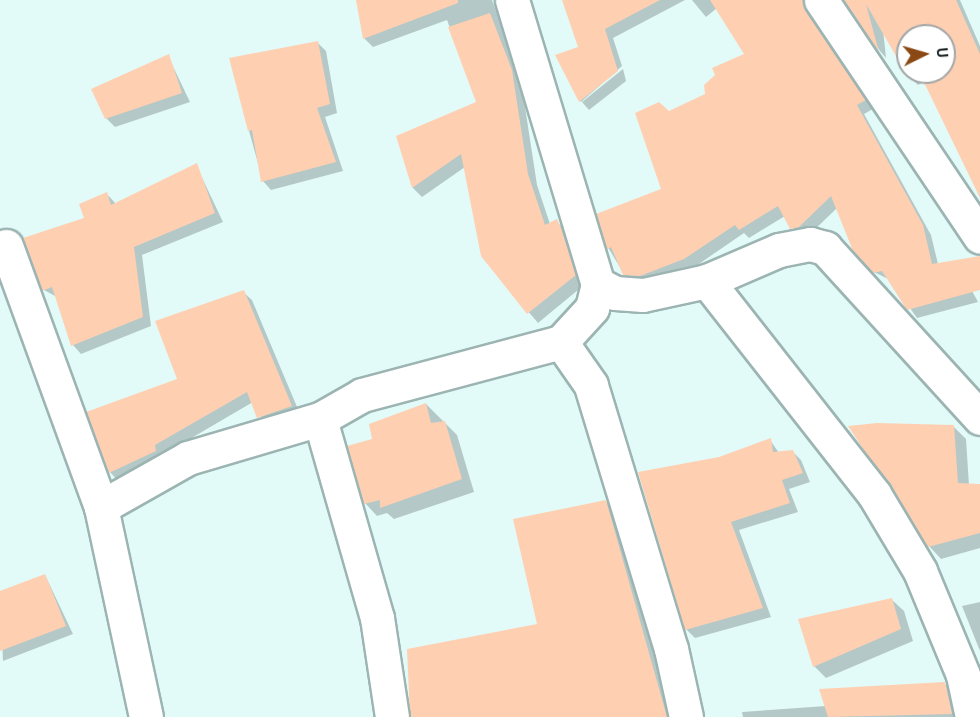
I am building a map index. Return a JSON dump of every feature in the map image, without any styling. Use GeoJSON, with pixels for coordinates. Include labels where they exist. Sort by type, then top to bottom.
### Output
{"type":"FeatureCollection","features":[{"type":"Feature","properties":{"kind":"street"},"geometry":{"type":"LineString","coordinates":[[101,507],[188,458],[320,419],[362,395],[561,342],[592,308],[598,284],[512,0]]}},
{"type":"Feature","properties":{"kind":"street"},"geometry":{"type":"LineString","coordinates":[[821,0],[980,237]]}},
{"type":"Feature","properties":{"kind":"street"},"geometry":{"type":"LineString","coordinates":[[598,284],[615,293],[643,295],[707,280],[779,250],[810,244],[825,248],[980,417]]}},
{"type":"Feature","properties":{"kind":"street"},"geometry":{"type":"LineString","coordinates":[[6,246],[101,507],[146,717]]}},
{"type":"Feature","properties":{"kind":"street"},"geometry":{"type":"LineString","coordinates":[[707,280],[874,494],[920,571],[963,675],[972,717]]}},
{"type":"Feature","properties":{"kind":"street"},"geometry":{"type":"LineString","coordinates":[[561,342],[591,385],[671,649],[686,717]]}},
{"type":"Feature","properties":{"kind":"street"},"geometry":{"type":"LineString","coordinates":[[320,419],[377,618],[392,717]]}},
{"type":"Feature","properties":{"kind":"building"},"geometry":{"type":"Polygon","coordinates":[[[356,0],[458,0],[458,3],[363,39],[356,0]]]}},
{"type":"Feature","properties":{"kind":"building"},"geometry":{"type":"Polygon","coordinates":[[[562,0],[660,0],[605,29],[618,71],[579,102],[555,55],[578,47],[562,0]]]}},
{"type":"Feature","properties":{"kind":"building"},"geometry":{"type":"Polygon","coordinates":[[[710,0],[802,0],[866,100],[857,105],[923,225],[932,264],[980,256],[980,290],[907,310],[882,271],[873,273],[853,251],[831,196],[799,227],[790,229],[778,206],[739,230],[735,225],[684,259],[640,276],[623,275],[611,247],[607,250],[596,214],[661,189],[635,113],[659,102],[669,111],[705,94],[704,85],[715,75],[712,68],[744,54],[710,0]]]}},
{"type":"Feature","properties":{"kind":"building"},"geometry":{"type":"Polygon","coordinates":[[[844,0],[956,0],[980,54],[980,198],[925,84],[956,84],[956,24],[896,24],[896,56],[866,4],[879,52],[844,0]]]}},
{"type":"Feature","properties":{"kind":"building"},"geometry":{"type":"Polygon","coordinates":[[[490,13],[512,70],[528,174],[545,225],[557,219],[576,275],[527,314],[481,256],[461,154],[412,188],[396,136],[476,102],[448,27],[490,13]]]}},
{"type":"Feature","properties":{"kind":"building"},"geometry":{"type":"Polygon","coordinates":[[[318,41],[330,104],[317,108],[336,162],[261,182],[252,130],[248,131],[229,58],[318,41]]]}},
{"type":"Feature","properties":{"kind":"building"},"geometry":{"type":"Polygon","coordinates":[[[169,54],[182,93],[105,119],[91,89],[169,54]]]}},
{"type":"Feature","properties":{"kind":"building"},"geometry":{"type":"Polygon","coordinates":[[[197,163],[215,213],[134,247],[143,317],[71,346],[52,287],[42,291],[23,238],[84,218],[79,204],[107,192],[111,205],[197,163]]]}},
{"type":"Feature","properties":{"kind":"building"},"geometry":{"type":"Polygon","coordinates":[[[244,290],[292,406],[257,418],[247,392],[155,445],[156,451],[109,473],[86,412],[177,379],[155,321],[244,290]]]}},
{"type":"Feature","properties":{"kind":"building"},"geometry":{"type":"Polygon","coordinates":[[[426,403],[431,423],[445,421],[462,479],[380,508],[380,500],[364,504],[347,446],[372,439],[369,424],[426,403]]]}},
{"type":"Feature","properties":{"kind":"building"},"geometry":{"type":"Polygon","coordinates":[[[877,423],[954,425],[958,483],[980,484],[980,533],[928,547],[848,426],[877,423]]]}},
{"type":"Feature","properties":{"kind":"building"},"geometry":{"type":"Polygon","coordinates":[[[771,438],[773,452],[793,450],[803,473],[782,480],[790,503],[731,522],[763,608],[685,630],[638,472],[719,457],[771,438]]]}},
{"type":"Feature","properties":{"kind":"building"},"geometry":{"type":"Polygon","coordinates":[[[606,500],[667,717],[410,717],[407,649],[537,624],[513,519],[606,500]]]}},
{"type":"Feature","properties":{"kind":"building"},"geometry":{"type":"Polygon","coordinates":[[[45,574],[66,626],[0,651],[0,591],[45,574]]]}},
{"type":"Feature","properties":{"kind":"building"},"geometry":{"type":"Polygon","coordinates":[[[892,598],[901,629],[813,667],[798,619],[892,598]]]}},
{"type":"Feature","properties":{"kind":"building"},"geometry":{"type":"Polygon","coordinates":[[[945,682],[952,714],[828,717],[819,689],[945,682]]]}}]}
